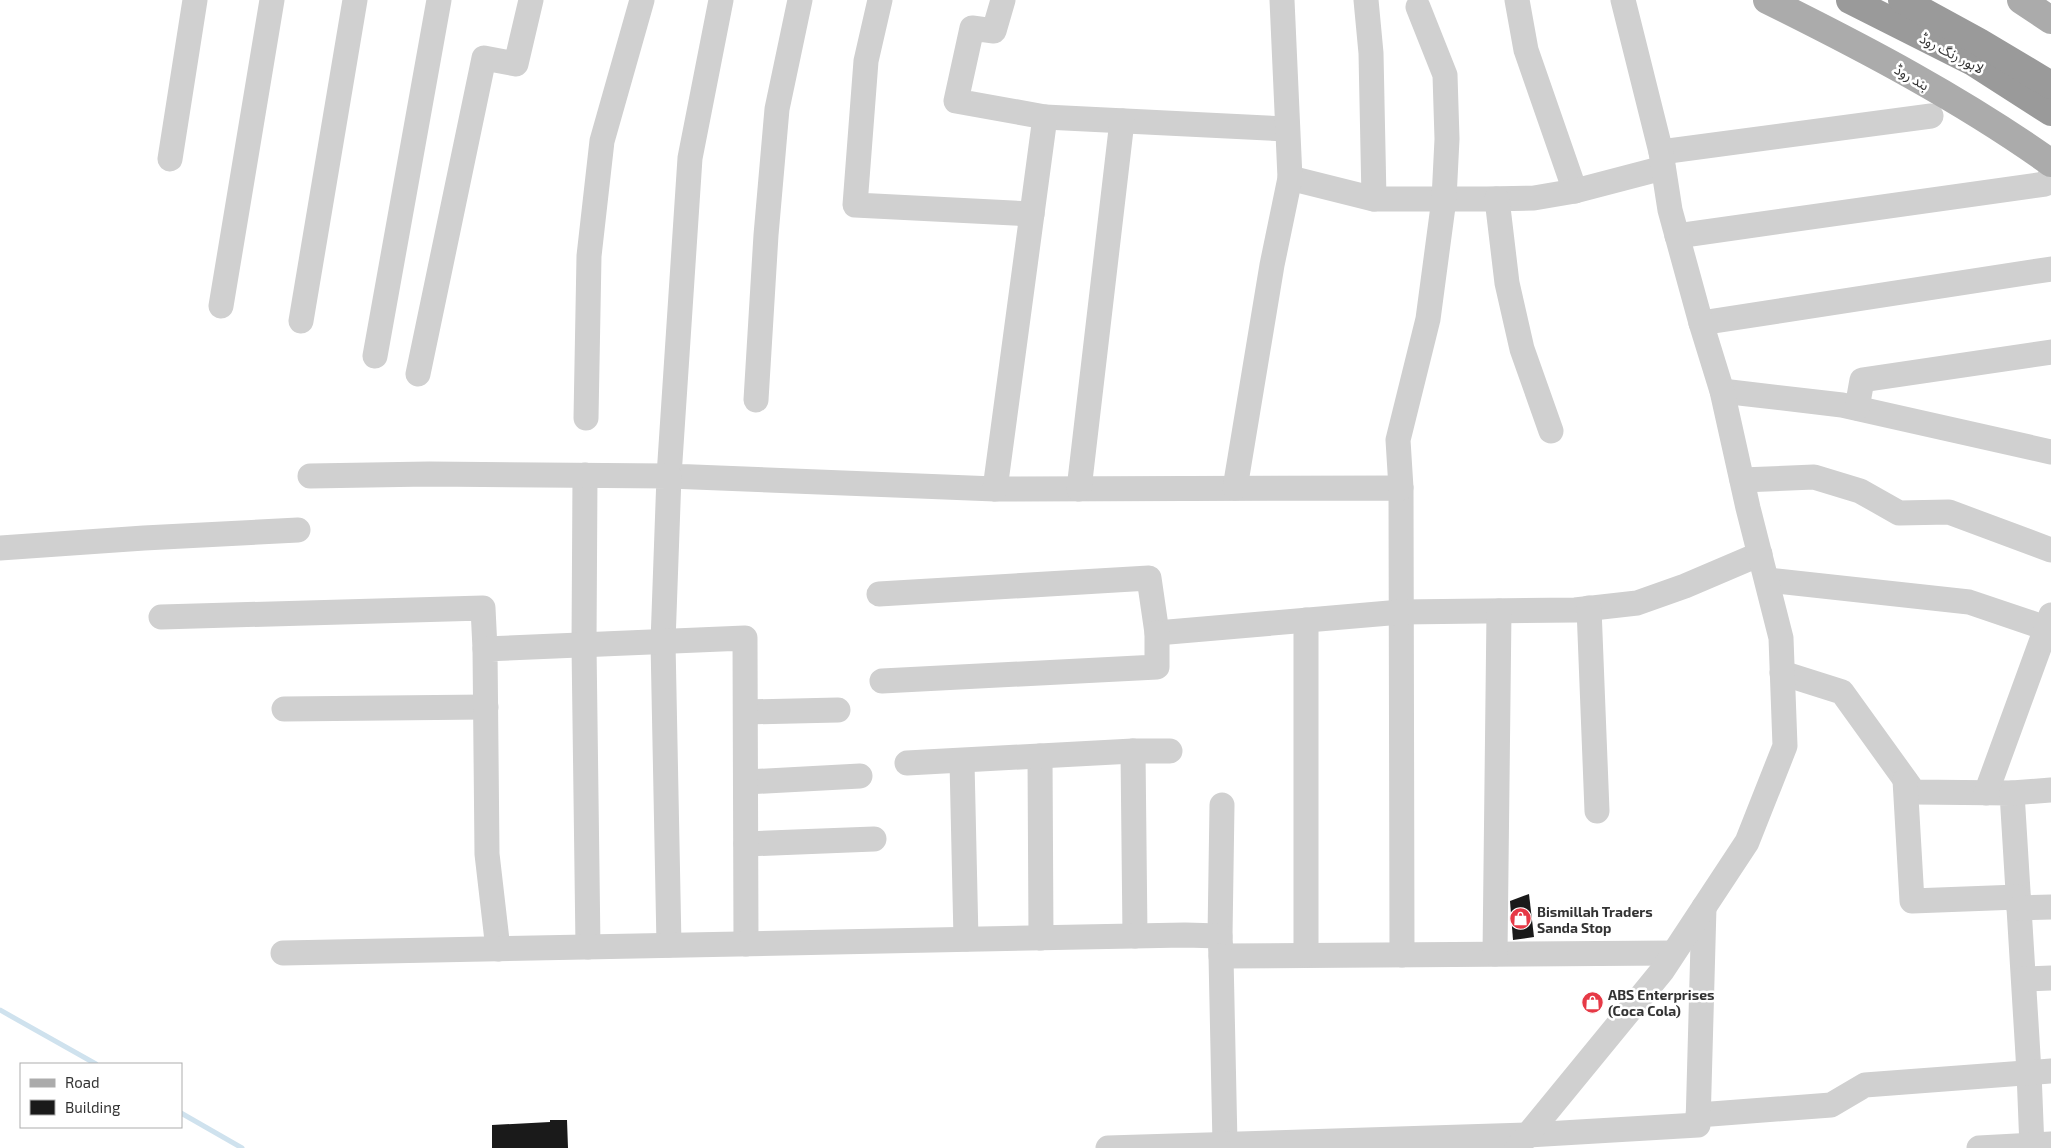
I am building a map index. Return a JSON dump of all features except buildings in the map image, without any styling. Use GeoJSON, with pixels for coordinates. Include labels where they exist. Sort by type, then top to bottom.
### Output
{"type":"FeatureCollection","features":[{"type":"Feature","properties":{"kind":"highway","name":"لاہور رنگ روڈ"},"geometry":{"type":"LineString","coordinates":[[1850,0],[1973,62],[2051,112]]}},
{"type":"Feature","properties":{"kind":"highway","name":"لاہور رنگ روڈ"},"geometry":{"type":"LineString","coordinates":[[1902,0],[1979,42],[2051,85]]}},
{"type":"Feature","properties":{"kind":"main road","name":"بند روڈ"},"geometry":{"type":"LineString","coordinates":[[1767,0],[1849,41],[2012,135],[2050,182]]}},
{"type":"Feature","properties":{"kind":"main road"},"geometry":{"type":"LineString","coordinates":[[2022,0],[2051,20]]}},
{"type":"Feature","properties":{"kind":"street"},"geometry":{"type":"LineString","coordinates":[[170,159],[195,0]]}},
{"type":"Feature","properties":{"kind":"street"},"geometry":{"type":"LineString","coordinates":[[221,306],[272,0]]}},
{"type":"Feature","properties":{"kind":"street"},"geometry":{"type":"LineString","coordinates":[[301,321],[355,0]]}},
{"type":"Feature","properties":{"kind":"street"},"geometry":{"type":"LineString","coordinates":[[375,356],[439,0]]}},
{"type":"Feature","properties":{"kind":"street"},"geometry":{"type":"LineString","coordinates":[[418,374],[484,58],[516,64],[532,0]]}},
{"type":"Feature","properties":{"kind":"street"},"geometry":{"type":"LineString","coordinates":[[586,418],[589,256],[602,141],[642,0]]}},
{"type":"Feature","properties":{"kind":"street"},"geometry":{"type":"LineString","coordinates":[[669,945],[663,642],[669,476],[690,158],[721,0]]}},
{"type":"Feature","properties":{"kind":"street"},"geometry":{"type":"LineString","coordinates":[[756,400],[766,235],[777,109],[800,0]]}},
{"type":"Feature","properties":{"kind":"street"},"geometry":{"type":"LineString","coordinates":[[880,0],[866,61],[855,204],[1032,214]]}},
{"type":"Feature","properties":{"kind":"street"},"geometry":{"type":"LineString","coordinates":[[1002,0],[994,30],[972,28],[956,101],[1045,118],[1287,129]]}},
{"type":"Feature","properties":{"kind":"street"},"geometry":{"type":"LineString","coordinates":[[1235,488],[1272,266],[1290,178],[1282,0]]}},
{"type":"Feature","properties":{"kind":"street"},"geometry":{"type":"LineString","coordinates":[[1366,0],[1371,53],[1374,199]]}},
{"type":"Feature","properties":{"kind":"street"},"geometry":{"type":"LineString","coordinates":[[1517,0],[1526,50],[1575,191]]}},
{"type":"Feature","properties":{"kind":"street"},"geometry":{"type":"LineString","coordinates":[[1522,1142],[1662,971],[1746,842],[1785,746],[1781,638],[1722,391],[1677,236],[1662,160],[1623,0]]}},
{"type":"Feature","properties":{"kind":"street"},"geometry":{"type":"LineString","coordinates":[[1402,955],[1401,488],[1398,440],[1428,319],[1444,199],[1447,139],[1445,75],[1418,7]]}},
{"type":"Feature","properties":{"kind":"street"},"geometry":{"type":"LineString","coordinates":[[1290,178],[1374,199],[1534,198],[1575,191],[1662,160],[1931,116]]}},
{"type":"Feature","properties":{"kind":"street"},"geometry":{"type":"LineString","coordinates":[[995,489],[1045,118]]}},
{"type":"Feature","properties":{"kind":"street"},"geometry":{"type":"LineString","coordinates":[[1079,489],[1122,121]]}},
{"type":"Feature","properties":{"kind":"street"},"geometry":{"type":"LineString","coordinates":[[1677,236],[2050,182]]}},
{"type":"Feature","properties":{"kind":"street"},"geometry":{"type":"LineString","coordinates":[[1497,199],[1507,282],[1522,349],[1551,431]]}},
{"type":"Feature","properties":{"kind":"street"},"geometry":{"type":"LineString","coordinates":[[1701,323],[2051,269]]}},
{"type":"Feature","properties":{"kind":"street"},"geometry":{"type":"LineString","coordinates":[[1856,408],[1862,380],[2051,352]]}},
{"type":"Feature","properties":{"kind":"street"},"geometry":{"type":"LineString","coordinates":[[1722,391],[1842,405],[2051,452]]}},
{"type":"Feature","properties":{"kind":"street"},"geometry":{"type":"LineString","coordinates":[[310,476],[429,474],[669,476],[995,489],[1401,488]]}},
{"type":"Feature","properties":{"kind":"street"},"geometry":{"type":"LineString","coordinates":[[585,475],[584,645],[588,947]]}},
{"type":"Feature","properties":{"kind":"street"},"geometry":{"type":"LineString","coordinates":[[1742,480],[1814,477],[1860,491],[1899,513],[1949,512],[2051,550]]}},
{"type":"Feature","properties":{"kind":"street"},"geometry":{"type":"LineString","coordinates":[[0,548],[298,530]]}},
{"type":"Feature","properties":{"kind":"street"},"geometry":{"type":"LineString","coordinates":[[1156,633],[1401,612],[1589,608],[1636,603],[1685,586],[1760,554]]}},
{"type":"Feature","properties":{"kind":"street"},"geometry":{"type":"LineString","coordinates":[[879,594],[1150,578],[1156,633],[1157,667],[882,681]]}},
{"type":"Feature","properties":{"kind":"street"},"geometry":{"type":"LineString","coordinates":[[1767,580],[1969,602],[2049,621],[1986,793]]}},
{"type":"Feature","properties":{"kind":"street"},"geometry":{"type":"LineString","coordinates":[[161,617],[483,608],[487,854],[498,949]]}},
{"type":"Feature","properties":{"kind":"street"},"geometry":{"type":"LineString","coordinates":[[1589,608],[1597,811]]}},
{"type":"Feature","properties":{"kind":"street"},"geometry":{"type":"LineString","coordinates":[[1495,954],[1498,611]]}},
{"type":"Feature","properties":{"kind":"street"},"geometry":{"type":"LineString","coordinates":[[1306,620],[1306,956]]}},
{"type":"Feature","properties":{"kind":"street"},"geometry":{"type":"LineString","coordinates":[[485,649],[745,638],[746,944]]}},
{"type":"Feature","properties":{"kind":"street"},"geometry":{"type":"LineString","coordinates":[[1782,673],[1842,692],[1914,792],[2012,793],[2051,790]]}},
{"type":"Feature","properties":{"kind":"street"},"geometry":{"type":"LineString","coordinates":[[284,709],[486,707]]}},
{"type":"Feature","properties":{"kind":"street"},"geometry":{"type":"LineString","coordinates":[[746,712],[838,710]]}},
{"type":"Feature","properties":{"kind":"street"},"geometry":{"type":"LineString","coordinates":[[907,763],[962,762],[1133,751],[1170,751]]}},
{"type":"Feature","properties":{"kind":"street"},"geometry":{"type":"LineString","coordinates":[[1133,751],[1135,936]]}},
{"type":"Feature","properties":{"kind":"street"},"geometry":{"type":"LineString","coordinates":[[1040,756],[1042,938]]}},
{"type":"Feature","properties":{"kind":"street"},"geometry":{"type":"LineString","coordinates":[[962,762],[966,939]]}},
{"type":"Feature","properties":{"kind":"street"},"geometry":{"type":"LineString","coordinates":[[746,782],[860,776]]}},
{"type":"Feature","properties":{"kind":"street"},"geometry":{"type":"LineString","coordinates":[[1905,780],[1912,901],[2019,902],[2051,907]]}},
{"type":"Feature","properties":{"kind":"street"},"geometry":{"type":"LineString","coordinates":[[1979,1148],[2038,1145],[2040,1072],[2024,979],[2012,793]]}},
{"type":"Feature","properties":{"kind":"street"},"geometry":{"type":"LineString","coordinates":[[1222,805],[1220,946],[1224,1144]]}},
{"type":"Feature","properties":{"kind":"street"},"geometry":{"type":"LineString","coordinates":[[746,844],[874,839]]}},
{"type":"Feature","properties":{"kind":"street"},"geometry":{"type":"LineString","coordinates":[[1108,1148],[1224,1144],[1522,1142],[1698,1125],[1704,907]]}},
{"type":"Feature","properties":{"kind":"street"},"geometry":{"type":"LineString","coordinates":[[283,953],[1135,936],[1306,956],[1673,953]]}},
{"type":"Feature","properties":{"kind":"street"},"geometry":{"type":"LineString","coordinates":[[2024,979],[2051,978]]}},
{"type":"Feature","properties":{"kind":"street"},"geometry":{"type":"LineString","coordinates":[[1698,1115],[1831,1105],[1865,1085],[2040,1072]]}},
{"type":"Feature","properties":{"kind":"waterway"},"geometry":{"type":"LineString","coordinates":[[0,1010],[94,1063]]}},
{"type":"Feature","properties":{"kind":"waterway"},"geometry":{"type":"LineString","coordinates":[[182,1114],[242,1148]]}},
{"type":"Feature","properties":{"kind":"place","name":"Bismillah Traders Sanda Stop"},"geometry":{"type":"Point","coordinates":[1521,919]}},
{"type":"Feature","properties":{"kind":"place","name":"ABS Enterprises (Coca Cola)"},"geometry":{"type":"Point","coordinates":[1592,1002]}}]}
